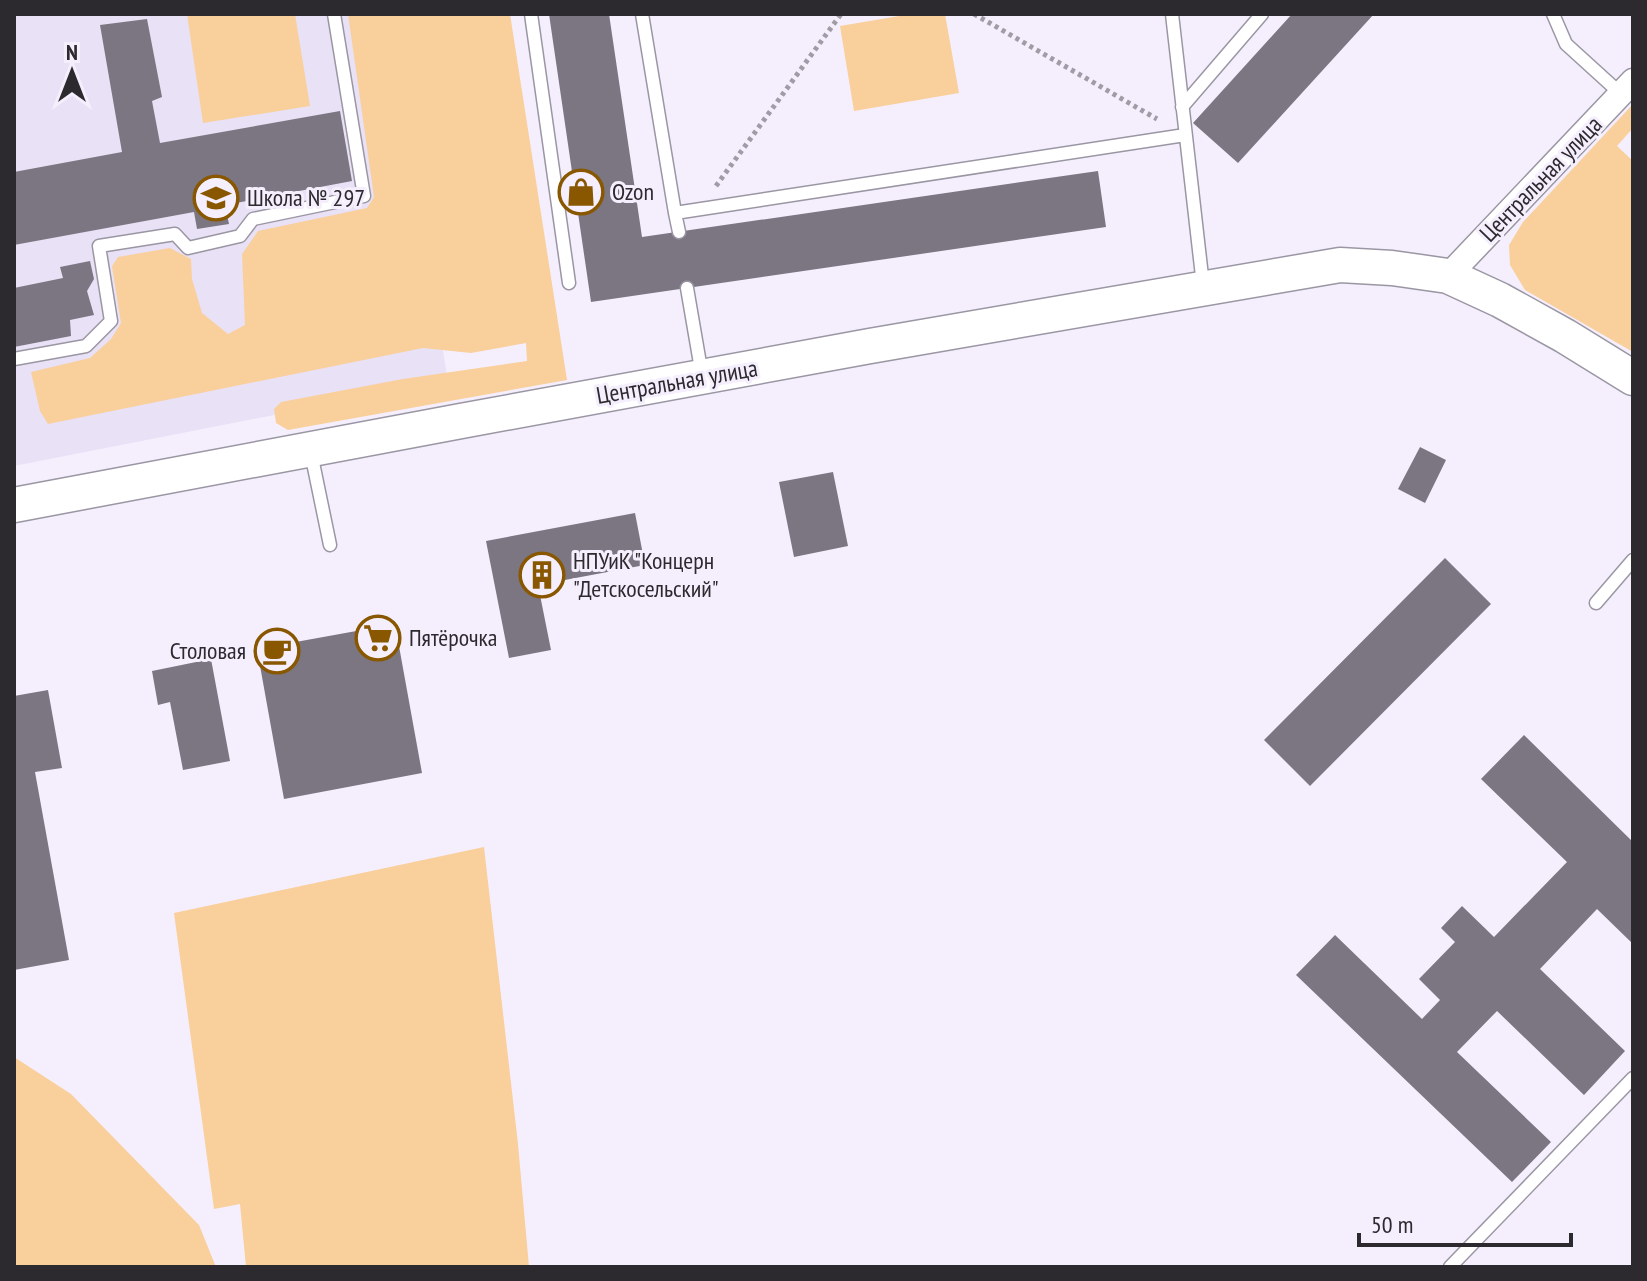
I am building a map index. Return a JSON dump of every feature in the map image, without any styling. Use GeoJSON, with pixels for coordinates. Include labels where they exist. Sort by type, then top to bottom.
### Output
{"type":"FeatureCollection","features":[{"type":"Feature","properties":{"kind":"street","name":"Центральная улица"},"geometry":{"type":"LineString","coordinates":[[1448,276],[1627,88]]}},
{"type":"Feature","properties":{"kind":"street","name":"Центральная улица"},"geometry":{"type":"LineString","coordinates":[[14,505],[870,346],[1340,265],[1448,276],[1500,300],[1633,378]]}},
{"type":"Feature","properties":{"kind":"lane"},"geometry":{"type":"LineString","coordinates":[[14,359],[86,346],[111,321],[99,246],[175,234],[188,248],[240,236],[253,219],[364,196],[334,14]]}},
{"type":"Feature","properties":{"kind":"lane"},"geometry":{"type":"LineString","coordinates":[[531,14],[569,283]]}},
{"type":"Feature","properties":{"kind":"lane"},"geometry":{"type":"LineString","coordinates":[[642,14],[679,232]]}},
{"type":"Feature","properties":{"kind":"lane"},"geometry":{"type":"LineString","coordinates":[[1172,14],[1203,288]]}},
{"type":"Feature","properties":{"kind":"lane"},"geometry":{"type":"LineString","coordinates":[[1182,107],[1262,14]]}},
{"type":"Feature","properties":{"kind":"lane"},"geometry":{"type":"LineString","coordinates":[[1553,14],[1566,44],[1627,88]]}},
{"type":"Feature","properties":{"kind":"lane"},"geometry":{"type":"LineString","coordinates":[[675,213],[1185,135]]}},
{"type":"Feature","properties":{"kind":"lane"},"geometry":{"type":"LineString","coordinates":[[687,288],[702,378]]}},
{"type":"Feature","properties":{"kind":"lane"},"geometry":{"type":"LineString","coordinates":[[311,449],[330,545]]}},
{"type":"Feature","properties":{"kind":"lane"},"geometry":{"type":"LineString","coordinates":[[1596,603],[1633,560]]}},
{"type":"Feature","properties":{"kind":"lane"},"geometry":{"type":"LineString","coordinates":[[1450,1267],[1633,1078]]}},
{"type":"Feature","properties":{"kind":"path"},"geometry":{"type":"LineString","coordinates":[[699,209],[841,14]]}},
{"type":"Feature","properties":{"kind":"path"},"geometry":{"type":"LineString","coordinates":[[974,14],[1185,135]]}},
{"type":"Feature","properties":{"kind":"shaded area","name":"Школа № 297"},"geometry":{"type":"Polygon","coordinates":[[[14,14],[387,14],[448,381],[14,466],[14,14]]]}},
{"type":"Feature","properties":{"kind":"shaded area"},"geometry":{"type":"Polygon","coordinates":[[[187,14],[295,14],[310,106],[203,123],[187,14]]]}},
{"type":"Feature","properties":{"kind":"shaded area"},"geometry":{"type":"Polygon","coordinates":[[[348,14],[510,14],[567,380],[288,430],[276,423],[274,409],[281,402],[403,379],[527,361],[526,343],[471,353],[423,348],[48,424],[40,411],[31,372],[90,358],[111,339],[121,323],[112,266],[118,257],[170,248],[191,259],[192,279],[202,313],[228,334],[245,325],[242,254],[258,231],[367,208],[374,197],[348,14]]]}},
{"type":"Feature","properties":{"kind":"shaded area"},"geometry":{"type":"Polygon","coordinates":[[[911,14],[945,14],[959,93],[854,111],[840,26],[911,14]]]}},
{"type":"Feature","properties":{"kind":"shaded area"},"geometry":{"type":"Polygon","coordinates":[[[1633,104],[1633,128],[1617,146],[1633,161],[1633,352],[1525,290],[1510,265],[1509,245],[1523,222],[1633,104]]]}},
{"type":"Feature","properties":{"kind":"shaded area"},"geometry":{"type":"Polygon","coordinates":[[[484,847],[529,1267],[246,1267],[240,1204],[214,1209],[174,913],[484,847]]]}},
{"type":"Feature","properties":{"kind":"shaded area"},"geometry":{"type":"Polygon","coordinates":[[[14,1057],[71,1094],[199,1225],[216,1267],[14,1267],[14,1057]]]}},
{"type":"Feature","properties":{"kind":"building"},"geometry":{"type":"Polygon","coordinates":[[[549,14],[609,14],[642,237],[1098,171],[1106,227],[591,302],[549,14]]]}},
{"type":"Feature","properties":{"kind":"building"},"geometry":{"type":"Polygon","coordinates":[[[1292,14],[1374,14],[1238,163],[1193,123],[1292,14]]]}},
{"type":"Feature","properties":{"kind":"building"},"geometry":{"type":"Polygon","coordinates":[[[147,19],[162,97],[152,101],[160,143],[340,111],[352,181],[225,205],[229,224],[197,229],[194,212],[14,245],[14,172],[122,152],[100,25],[147,19]]]}},
{"type":"Feature","properties":{"kind":"building"},"geometry":{"type":"Polygon","coordinates":[[[90,261],[94,279],[87,291],[94,315],[70,320],[71,336],[14,347],[14,288],[63,278],[60,267],[90,261]]]}},
{"type":"Feature","properties":{"kind":"building"},"geometry":{"type":"Polygon","coordinates":[[[1420,447],[1446,460],[1425,503],[1398,489],[1420,447]]]}},
{"type":"Feature","properties":{"kind":"building"},"geometry":{"type":"Polygon","coordinates":[[[833,472],[848,546],[794,557],[779,482],[833,472]]]}},
{"type":"Feature","properties":{"kind":"building","name":"НПУиК \"Концерн \"Детскосельский\""},"geometry":{"type":"Polygon","coordinates":[[[635,513],[645,565],[538,585],[551,650],[509,658],[486,541],[635,513]]]}},
{"type":"Feature","properties":{"kind":"building"},"geometry":{"type":"Polygon","coordinates":[[[1445,558],[1491,604],[1310,786],[1264,740],[1445,558]]]}},
{"type":"Feature","properties":{"kind":"building"},"geometry":{"type":"Polygon","coordinates":[[[395,624],[422,773],[284,799],[257,649],[395,624]]]}},
{"type":"Feature","properties":{"kind":"building"},"geometry":{"type":"Polygon","coordinates":[[[211,659],[230,761],[183,770],[170,702],[158,705],[152,671],[211,659]]]}},
{"type":"Feature","properties":{"kind":"building"},"geometry":{"type":"Polygon","coordinates":[[[48,690],[62,768],[35,772],[69,960],[14,970],[14,696],[48,690]]]}},
{"type":"Feature","properties":{"kind":"building"},"geometry":{"type":"Polygon","coordinates":[[[1524,735],[1633,842],[1633,944],[1597,909],[1540,969],[1625,1051],[1584,1095],[1497,1011],[1457,1052],[1551,1142],[1512,1182],[1296,975],[1335,935],[1422,1019],[1440,1000],[1419,979],[1455,942],[1441,928],[1462,906],[1494,937],[1567,862],[1481,779],[1524,735]]]}},
{"type":"Feature","properties":{"kind":"place","name":"Ozon"},"geometry":{"type":"Point","coordinates":[581,192]}},
{"type":"Feature","properties":{"kind":"place","name":"Школа № 297"},"geometry":{"type":"Point","coordinates":[216,198]}},
{"type":"Feature","properties":{"kind":"place","name":"НПУиК \"Концерн \"Детскосельский\""},"geometry":{"type":"Point","coordinates":[542,575]}},
{"type":"Feature","properties":{"kind":"place","name":"Пятёрочка"},"geometry":{"type":"Point","coordinates":[378,638]}},
{"type":"Feature","properties":{"kind":"place","name":"Столовая"},"geometry":{"type":"Point","coordinates":[277,651]}}]}
